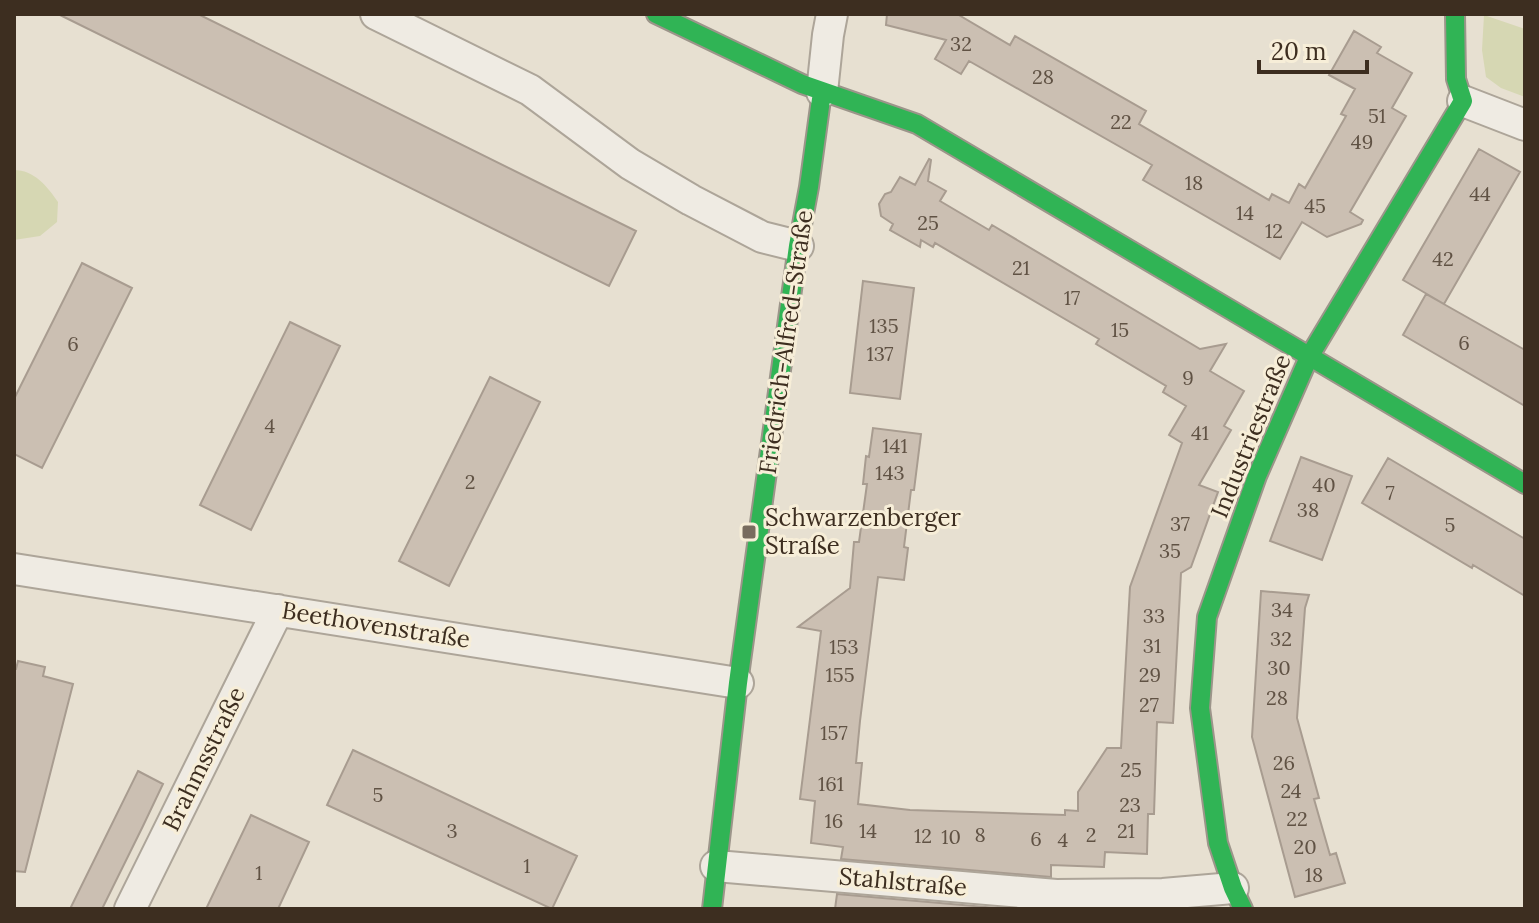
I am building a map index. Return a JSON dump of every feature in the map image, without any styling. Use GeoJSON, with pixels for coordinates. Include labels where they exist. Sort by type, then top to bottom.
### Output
{"type":"FeatureCollection","features":[{"type":"Feature","properties":{"kind":"street"},"geometry":{"type":"LineString","coordinates":[[376,14],[530,90],[630,164],[691,200],[762,237],[798,246]]}},
{"type":"Feature","properties":{"kind":"street"},"geometry":{"type":"LineString","coordinates":[[656,14],[822,92],[917,124],[1525,484]]}},
{"type":"Feature","properties":{"kind":"street","name":"Friedrich-Alfred-Straße"},"geometry":{"type":"LineString","coordinates":[[712,909],[738,683],[832,14]]}},
{"type":"Feature","properties":{"kind":"street"},"geometry":{"type":"LineString","coordinates":[[1455,14],[1456,79],[1463,101],[1525,125]]}},
{"type":"Feature","properties":{"kind":"street","name":"Industriestraße"},"geometry":{"type":"LineString","coordinates":[[1238,898],[1218,843],[1200,708],[1207,617],[1257,476],[1309,357],[1463,101]]}},
{"type":"Feature","properties":{"kind":"street","name":"Beethovenstraße"},"geometry":{"type":"LineString","coordinates":[[14,569],[738,683]]}},
{"type":"Feature","properties":{"kind":"street","name":"Brahmsstraße"},"geometry":{"type":"LineString","coordinates":[[130,909],[278,610]]}},
{"type":"Feature","properties":{"kind":"street","name":"Stahlstraße"},"geometry":{"type":"LineString","coordinates":[[716,866],[1056,895],[1163,894],[1238,898]]}},
{"type":"Feature","properties":{"kind":"green space"},"geometry":{"type":"Polygon","coordinates":[[[1484,15],[1525,29],[1525,97],[1501,88],[1486,77],[1482,50],[1484,15]]]}},
{"type":"Feature","properties":{"kind":"green space"},"geometry":{"type":"Polygon","coordinates":[[[14,170],[34,176],[58,202],[57,222],[40,236],[14,240],[14,170]]]}},
{"type":"Feature","properties":{"kind":"building"},"geometry":{"type":"Polygon","coordinates":[[[58,14],[198,14],[636,231],[609,286],[58,14]]]}},
{"type":"Feature","properties":{"kind":"building"},"geometry":{"type":"Polygon","coordinates":[[[887,14],[957,14],[1010,45],[1015,36],[1146,111],[1139,124],[1269,200],[1272,194],[1289,203],[1299,184],[1305,188],[1346,116],[1341,114],[1355,89],[1329,75],[1354,31],[1381,47],[1377,53],[1412,73],[1392,108],[1406,116],[1350,212],[1363,220],[1361,224],[1327,237],[1302,222],[1280,259],[1143,180],[1152,165],[969,61],[961,74],[935,59],[946,40],[886,25],[887,14]]]}},
{"type":"Feature","properties":{"kind":"building"},"geometry":{"type":"Polygon","coordinates":[[[1479,149],[1520,172],[1444,304],[1403,280],[1479,149]]]}},
{"type":"Feature","properties":{"kind":"building"},"geometry":{"type":"Polygon","coordinates":[[[929,159],[928,181],[946,191],[940,201],[989,230],[992,225],[1200,349],[1226,344],[1210,371],[1244,391],[1224,426],[1231,430],[1199,485],[1218,492],[1191,567],[1181,573],[1173,723],[1157,722],[1154,814],[1148,814],[1147,854],[1105,852],[1104,867],[1051,865],[1051,877],[841,859],[843,847],[811,843],[815,801],[800,799],[821,631],[798,627],[850,588],[854,542],[859,542],[867,484],[863,484],[866,456],[869,457],[873,428],[921,434],[904,547],[908,548],[904,580],[878,577],[856,763],[862,763],[858,804],[910,810],[1065,815],[1065,810],[1078,811],[1078,792],[1107,748],[1121,748],[1130,587],[1182,443],[1169,435],[1186,406],[1163,392],[1166,386],[1096,344],[1099,339],[935,243],[933,247],[921,240],[920,247],[890,230],[893,224],[881,216],[879,204],[900,177],[915,185],[929,159]]]}},
{"type":"Feature","properties":{"kind":"building"},"geometry":{"type":"Polygon","coordinates":[[[82,263],[132,288],[42,468],[14,454],[14,399],[82,263]]]}},
{"type":"Feature","properties":{"kind":"building"},"geometry":{"type":"Polygon","coordinates":[[[863,281],[914,288],[900,399],[850,393],[863,281]]]}},
{"type":"Feature","properties":{"kind":"building"},"geometry":{"type":"Polygon","coordinates":[[[1426,294],[1525,350],[1525,406],[1403,335],[1426,294]]]}},
{"type":"Feature","properties":{"kind":"building"},"geometry":{"type":"Polygon","coordinates":[[[290,322],[340,346],[251,530],[200,505],[290,322]]]}},
{"type":"Feature","properties":{"kind":"building"},"geometry":{"type":"Polygon","coordinates":[[[490,377],[540,402],[449,586],[399,561],[490,377]]]}},
{"type":"Feature","properties":{"kind":"building"},"geometry":{"type":"Polygon","coordinates":[[[1301,457],[1352,476],[1322,560],[1270,541],[1301,457]]]}},
{"type":"Feature","properties":{"kind":"building"},"geometry":{"type":"Polygon","coordinates":[[[1388,458],[1525,539],[1525,596],[1362,503],[1388,458]]]}},
{"type":"Feature","properties":{"kind":"building"},"geometry":{"type":"Polygon","coordinates":[[[1261,591],[1309,595],[1305,608],[1297,718],[1319,798],[1314,799],[1330,855],[1336,853],[1345,883],[1295,897],[1252,737],[1261,591]]]}},
{"type":"Feature","properties":{"kind":"building"},"geometry":{"type":"Polygon","coordinates":[[[18,661],[45,667],[43,676],[73,684],[25,872],[14,871],[14,669],[18,661]]]}},
{"type":"Feature","properties":{"kind":"building"},"geometry":{"type":"Polygon","coordinates":[[[353,750],[577,856],[552,909],[327,805],[353,750]]]}},
{"type":"Feature","properties":{"kind":"building"},"geometry":{"type":"Polygon","coordinates":[[[138,771],[163,784],[143,826],[102,909],[70,909],[138,771]]]}},
{"type":"Feature","properties":{"kind":"building"},"geometry":{"type":"Polygon","coordinates":[[[251,815],[309,842],[278,909],[206,909],[251,815]]]}},
{"type":"Feature","properties":{"kind":"building"},"geometry":{"type":"Polygon","coordinates":[[[837,894],[1008,909],[835,909],[837,894]]]}},
{"type":"Feature","properties":{"kind":"traffic: fast"},"geometry":{"type":"LineString","coordinates":[[656,14],[802,84],[917,124],[1525,484]]}},
{"type":"Feature","properties":{"kind":"traffic: fast"},"geometry":{"type":"LineString","coordinates":[[1243,909],[1218,843],[1200,708],[1207,617],[1257,476],[1309,357],[1463,101],[1456,79],[1455,14]]}},
{"type":"Feature","properties":{"kind":"traffic: fast"},"geometry":{"type":"LineString","coordinates":[[712,909],[738,683],[822,92]]}},
{"type":"Feature","properties":{"kind":"place","name":"Schwarzenberger Straße"},"geometry":{"type":"Point","coordinates":[749,532]}}]}
